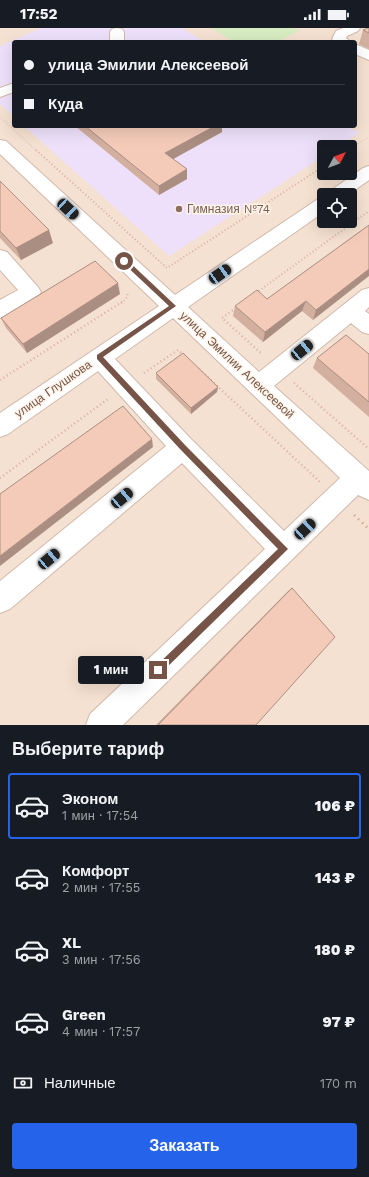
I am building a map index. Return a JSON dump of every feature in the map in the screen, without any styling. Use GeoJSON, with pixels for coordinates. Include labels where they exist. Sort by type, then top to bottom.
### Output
{"type":"FeatureCollection","features":[{"type":"Feature","properties":{"kind":"street"},"geometry":{"type":"LineString","coordinates":[[341,40],[339,39],[341,34],[353,28]]}},
{"type":"Feature","properties":{"kind":"street"},"geometry":{"type":"LineString","coordinates":[[357,49],[369,56]]}},
{"type":"Feature","properties":{"kind":"street"},"geometry":{"type":"LineString","coordinates":[[0,93],[12,88]]}},
{"type":"Feature","properties":{"kind":"street","name":"улица Эмилии Алексеевой"},"geometry":{"type":"LineString","coordinates":[[0,145],[364,483]]}},
{"type":"Feature","properties":{"kind":"street"},"geometry":{"type":"LineString","coordinates":[[346,188],[369,172]]}},
{"type":"Feature","properties":{"kind":"street","name":"улица Глушкова"},"geometry":{"type":"LineString","coordinates":[[0,426],[317,208]]}},
{"type":"Feature","properties":{"kind":"street"},"geometry":{"type":"LineString","coordinates":[[0,257],[31,292],[0,310]]}},
{"type":"Feature","properties":{"kind":"street"},"geometry":{"type":"LineString","coordinates":[[259,385],[369,296]]}},
{"type":"Feature","properties":{"kind":"street"},"geometry":{"type":"LineString","coordinates":[[351,311],[369,326]]}},
{"type":"Feature","properties":{"kind":"street"},"geometry":{"type":"LineString","coordinates":[[99,357],[183,447],[284,549]]}},
{"type":"Feature","properties":{"kind":"street"},"geometry":{"type":"LineString","coordinates":[[0,599],[183,447]]}},
{"type":"Feature","properties":{"kind":"street"},"geometry":{"type":"LineString","coordinates":[[101,725],[337,499],[364,483]]}},
{"type":"Feature","properties":{"kind":"path"},"geometry":{"type":"LineString","coordinates":[[0,117],[12,128]]}},
{"type":"Feature","properties":{"kind":"path"},"geometry":{"type":"LineString","coordinates":[[12,128],[167,268],[317,171]]}},
{"type":"Feature","properties":{"kind":"path"},"geometry":{"type":"LineString","coordinates":[[357,145],[369,137]]}},
{"type":"Feature","properties":{"kind":"path"},"geometry":{"type":"LineString","coordinates":[[254,295],[369,211]]}},
{"type":"Feature","properties":{"kind":"path"},"geometry":{"type":"LineString","coordinates":[[0,380],[126,299],[128,293]]}},
{"type":"Feature","properties":{"kind":"path"},"geometry":{"type":"LineString","coordinates":[[222,318],[241,304]]}},
{"type":"Feature","properties":{"kind":"path"},"geometry":{"type":"LineString","coordinates":[[0,478],[126,385],[178,350],[190,360]]}},
{"type":"Feature","properties":{"kind":"path"},"geometry":{"type":"LineString","coordinates":[[195,366],[369,529]]}},
{"type":"Feature","properties":{"kind":"shaded area"},"geometry":{"type":"Polygon","coordinates":[[[0,28],[369,28],[369,725],[0,725],[0,28]]]}},
{"type":"Feature","properties":{"kind":"shaded area"},"geometry":{"type":"Polygon","coordinates":[[[41,28],[182,28],[202,40],[14,40],[41,28]]]}},
{"type":"Feature","properties":{"kind":"shaded area"},"geometry":{"type":"Polygon","coordinates":[[[12,41],[12,115],[0,104],[0,46],[12,41]]]}},
{"type":"Feature","properties":{"kind":"shaded area","name":"Гимназия №74"},"geometry":{"type":"Polygon","coordinates":[[[26,128],[350,128],[359,133],[348,140],[317,140],[317,161],[169,256],[26,128]]]}},
{"type":"Feature","properties":{"kind":"green space"},"geometry":{"type":"Polygon","coordinates":[[[211,28],[293,28],[299,31],[281,40],[232,40],[211,28]]]}},
{"type":"Feature","properties":{"kind":"building"},"geometry":{"type":"Polygon","coordinates":[[[368,28],[369,33],[363,30],[368,28]]]}},
{"type":"Feature","properties":{"kind":"building"},"geometry":{"type":"Polygon","coordinates":[[[87,128],[211,128],[165,153],[187,169],[159,186],[87,128]]]}},
{"type":"Feature","properties":{"kind":"building"},"geometry":{"type":"Polygon","coordinates":[[[0,181],[49,230],[16,248],[0,231],[0,181]]]}},
{"type":"Feature","properties":{"kind":"building"},"geometry":{"type":"Polygon","coordinates":[[[369,225],[369,269],[316,310],[306,301],[265,332],[235,306],[257,290],[267,299],[369,225]]]}},
{"type":"Feature","properties":{"kind":"building"},"geometry":{"type":"Polygon","coordinates":[[[95,261],[118,283],[23,344],[1,318],[95,261]]]}},
{"type":"Feature","properties":{"kind":"building"},"geometry":{"type":"Polygon","coordinates":[[[346,335],[369,354],[369,402],[317,358],[346,335]]]}},
{"type":"Feature","properties":{"kind":"building"},"geometry":{"type":"Polygon","coordinates":[[[183,353],[218,387],[191,408],[156,373],[183,353]]]}},
{"type":"Feature","properties":{"kind":"building"},"geometry":{"type":"Polygon","coordinates":[[[123,406],[152,439],[0,556],[0,494],[123,406]]]}},
{"type":"Feature","properties":{"kind":"building"},"geometry":{"type":"Polygon","coordinates":[[[292,588],[335,637],[256,725],[158,725],[292,588]]]}},
{"type":"Feature","properties":{"kind":"place","name":"Гимназия №74"},"geometry":{"type":"Point","coordinates":[179,209]}},
{"type":"Feature","properties":{"kind":"route"},"geometry":{"type":"LineString","coordinates":[[124,261],[173,306],[99,357],[183,447],[284,549],[158,670]]}}]}
